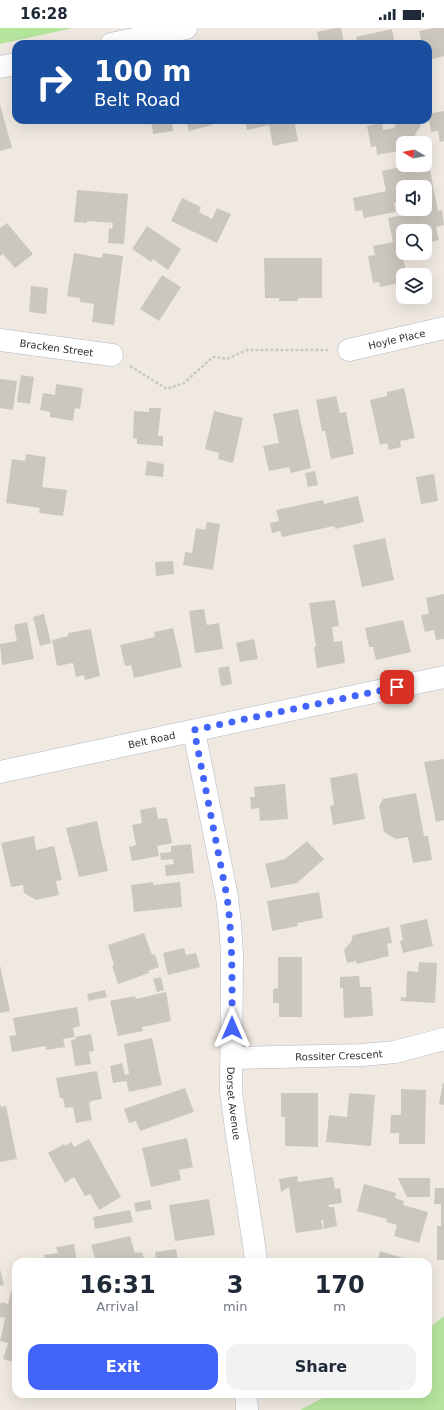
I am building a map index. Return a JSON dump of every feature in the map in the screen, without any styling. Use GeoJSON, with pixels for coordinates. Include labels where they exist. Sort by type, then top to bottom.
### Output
{"type":"FeatureCollection","features":[{"type":"Feature","properties":{"kind":"street"},"geometry":{"type":"LineString","coordinates":[[130,40],[186,28]]}},
{"type":"Feature","properties":{"kind":"street"},"geometry":{"type":"LineString","coordinates":[[0,67],[12,65]]}},
{"type":"Feature","properties":{"kind":"street","name":"Hoyle Place"},"geometry":{"type":"LineString","coordinates":[[349,350],[444,328]]}},
{"type":"Feature","properties":{"kind":"street","name":"Bracken Street"},"geometry":{"type":"LineString","coordinates":[[0,340],[112,355]]}},
{"type":"Feature","properties":{"kind":"street","name":"Belt Road"},"geometry":{"type":"LineString","coordinates":[[0,772],[444,677]]}},
{"type":"Feature","properties":{"kind":"street","name":"Dorset Avenue"},"geometry":{"type":"LineString","coordinates":[[194,730],[227,897],[232,954],[231,1091],[256,1258]]}},
{"type":"Feature","properties":{"kind":"street","name":"Rossiter Crescent"},"geometry":{"type":"LineString","coordinates":[[232,1058],[362,1055],[395,1052],[444,1039]]}},
{"type":"Feature","properties":{"kind":"street"},"geometry":{"type":"LineString","coordinates":[[246,1398],[247,1410]]}},
{"type":"Feature","properties":{"kind":"path"},"geometry":{"type":"LineString","coordinates":[[112,355],[167,389],[184,383],[213,357],[227,359],[247,350],[349,350]]}},
{"type":"Feature","properties":{"kind":"green space"},"geometry":{"type":"Polygon","coordinates":[[[0,28],[73,28],[18,40],[12,40],[12,41],[0,44],[0,28]]]}},
{"type":"Feature","properties":{"kind":"green space"},"geometry":{"type":"Polygon","coordinates":[[[444,1316],[444,1410],[300,1410],[322,1398],[432,1398],[432,1326],[444,1316]]]}},
{"type":"Feature","properties":{"kind":"building"},"geometry":{"type":"Polygon","coordinates":[[[341,28],[343,40],[318,40],[317,32],[341,28]]]}},
{"type":"Feature","properties":{"kind":"building"},"geometry":{"type":"Polygon","coordinates":[[[444,28],[444,56],[432,59],[432,40],[421,40],[419,31],[444,28]]]}},
{"type":"Feature","properties":{"kind":"building"},"geometry":{"type":"Polygon","coordinates":[[[392,29],[394,40],[357,40],[356,37],[392,29]]]}},
{"type":"Feature","properties":{"kind":"building"},"geometry":{"type":"Polygon","coordinates":[[[0,104],[12,148],[0,151],[0,104]]]}},
{"type":"Feature","properties":{"kind":"building"},"geometry":{"type":"Polygon","coordinates":[[[444,111],[444,141],[440,142],[438,131],[431,132],[430,124],[432,124],[432,113],[444,111]]]}},
{"type":"Feature","properties":{"kind":"building"},"geometry":{"type":"Polygon","coordinates":[[[152,124],[172,124],[173,131],[153,134],[152,124]]]}},
{"type":"Feature","properties":{"kind":"building"},"geometry":{"type":"Polygon","coordinates":[[[187,124],[212,124],[212,125],[189,131],[187,124]]]}},
{"type":"Feature","properties":{"kind":"building"},"geometry":{"type":"Polygon","coordinates":[[[246,124],[295,124],[298,141],[273,146],[269,125],[247,130],[246,124]]]}},
{"type":"Feature","properties":{"kind":"building"},"geometry":{"type":"Polygon","coordinates":[[[382,124],[383,130],[394,128],[396,124],[421,125],[414,136],[396,136],[396,151],[377,155],[376,146],[371,147],[367,126],[382,124]]]}},
{"type":"Feature","properties":{"kind":"building"},"geometry":{"type":"Polygon","coordinates":[[[396,168],[396,172],[430,172],[432,180],[396,180],[396,203],[394,203],[396,212],[364,218],[362,210],[355,211],[353,198],[386,191],[382,171],[396,168]]]}},
{"type":"Feature","properties":{"kind":"building"},"geometry":{"type":"Polygon","coordinates":[[[432,180],[438,211],[442,210],[444,225],[436,227],[439,240],[432,242],[432,224],[396,224],[396,260],[404,260],[405,268],[396,268],[396,284],[380,287],[379,282],[373,283],[368,256],[375,255],[373,246],[393,242],[388,218],[399,216],[432,216],[432,180]]]}},
{"type":"Feature","properties":{"kind":"building"},"geometry":{"type":"Polygon","coordinates":[[[77,190],[128,194],[124,244],[108,243],[109,228],[112,229],[113,223],[87,221],[87,223],[74,222],[77,190]]]}},
{"type":"Feature","properties":{"kind":"building"},"geometry":{"type":"Polygon","coordinates":[[[182,198],[201,207],[199,212],[212,219],[217,208],[231,214],[217,243],[171,221],[182,198]]]}},
{"type":"Feature","properties":{"kind":"building"},"geometry":{"type":"Polygon","coordinates":[[[7,223],[33,254],[15,268],[3,254],[0,256],[0,228],[7,223]]]}},
{"type":"Feature","properties":{"kind":"building"},"geometry":{"type":"Polygon","coordinates":[[[147,226],[181,249],[168,270],[153,259],[151,262],[132,249],[147,226]]]}},
{"type":"Feature","properties":{"kind":"building"},"geometry":{"type":"Polygon","coordinates":[[[74,253],[102,258],[103,253],[123,256],[114,325],[92,322],[94,304],[80,302],[80,298],[67,296],[74,253]]]}},
{"type":"Feature","properties":{"kind":"building"},"geometry":{"type":"Polygon","coordinates":[[[264,258],[322,258],[322,298],[298,298],[298,301],[279,301],[279,298],[265,298],[264,258]]]}},
{"type":"Feature","properties":{"kind":"building"},"geometry":{"type":"Polygon","coordinates":[[[162,275],[181,287],[159,321],[140,309],[162,275]]]}},
{"type":"Feature","properties":{"kind":"building"},"geometry":{"type":"Polygon","coordinates":[[[31,286],[48,288],[46,314],[29,312],[31,286]]]}},
{"type":"Feature","properties":{"kind":"building"},"geometry":{"type":"Polygon","coordinates":[[[21,375],[34,377],[30,404],[17,402],[21,375]]]}},
{"type":"Feature","properties":{"kind":"building"},"geometry":{"type":"Polygon","coordinates":[[[0,379],[17,381],[13,410],[0,408],[0,379]]]}},
{"type":"Feature","properties":{"kind":"building"},"geometry":{"type":"Polygon","coordinates":[[[56,384],[83,388],[80,409],[75,408],[73,421],[50,417],[50,412],[40,410],[43,393],[55,395],[56,384]]]}},
{"type":"Feature","properties":{"kind":"building"},"geometry":{"type":"Polygon","coordinates":[[[404,388],[415,438],[400,441],[401,447],[389,450],[387,443],[380,445],[370,400],[387,396],[387,392],[404,388]]]}},
{"type":"Feature","properties":{"kind":"building"},"geometry":{"type":"Polygon","coordinates":[[[336,396],[340,413],[346,412],[354,454],[331,459],[325,431],[322,431],[316,400],[336,396]]]}},
{"type":"Feature","properties":{"kind":"building"},"geometry":{"type":"Polygon","coordinates":[[[149,408],[161,408],[158,436],[163,436],[163,446],[137,444],[137,439],[133,438],[134,411],[149,412],[149,408]]]}},
{"type":"Feature","properties":{"kind":"building"},"geometry":{"type":"Polygon","coordinates":[[[298,409],[311,468],[291,473],[289,467],[269,471],[263,446],[279,443],[273,414],[298,409]]]}},
{"type":"Feature","properties":{"kind":"building"},"geometry":{"type":"Polygon","coordinates":[[[214,411],[243,418],[233,463],[218,459],[219,453],[205,449],[214,411]]]}},
{"type":"Feature","properties":{"kind":"building"},"geometry":{"type":"Polygon","coordinates":[[[26,454],[46,457],[42,487],[67,490],[63,516],[39,513],[40,508],[6,503],[12,459],[25,461],[26,454]]]}},
{"type":"Feature","properties":{"kind":"building"},"geometry":{"type":"Polygon","coordinates":[[[147,461],[164,464],[163,477],[145,475],[147,461]]]}},
{"type":"Feature","properties":{"kind":"building"},"geometry":{"type":"Polygon","coordinates":[[[315,471],[318,485],[308,487],[305,473],[315,471]]]}},
{"type":"Feature","properties":{"kind":"building"},"geometry":{"type":"Polygon","coordinates":[[[434,474],[438,501],[421,504],[416,477],[434,474]]]}},
{"type":"Feature","properties":{"kind":"building"},"geometry":{"type":"Polygon","coordinates":[[[358,496],[364,522],[335,529],[334,526],[282,537],[280,531],[272,533],[270,523],[279,521],[276,510],[323,500],[324,504],[358,496]]]}},
{"type":"Feature","properties":{"kind":"building"},"geometry":{"type":"Polygon","coordinates":[[[207,522],[220,524],[213,570],[183,565],[185,552],[192,553],[196,528],[205,530],[207,522]]]}},
{"type":"Feature","properties":{"kind":"building"},"geometry":{"type":"Polygon","coordinates":[[[385,538],[394,580],[362,587],[353,545],[385,538]]]}},
{"type":"Feature","properties":{"kind":"building"},"geometry":{"type":"Polygon","coordinates":[[[173,561],[174,574],[156,576],[155,562],[173,561]]]}},
{"type":"Feature","properties":{"kind":"building"},"geometry":{"type":"Polygon","coordinates":[[[444,594],[444,639],[436,640],[434,630],[425,632],[421,615],[429,614],[426,598],[444,594]]]}},
{"type":"Feature","properties":{"kind":"building"},"geometry":{"type":"Polygon","coordinates":[[[335,600],[339,626],[332,627],[334,642],[342,641],[345,663],[317,668],[314,647],[316,646],[309,603],[335,600]]]}},
{"type":"Feature","properties":{"kind":"building"},"geometry":{"type":"Polygon","coordinates":[[[204,609],[207,625],[219,623],[223,649],[195,653],[189,611],[204,609]]]}},
{"type":"Feature","properties":{"kind":"building"},"geometry":{"type":"Polygon","coordinates":[[[44,614],[51,643],[40,646],[33,617],[44,614]]]}},
{"type":"Feature","properties":{"kind":"building"},"geometry":{"type":"Polygon","coordinates":[[[403,620],[411,652],[376,660],[373,647],[369,647],[365,628],[403,620]]]}},
{"type":"Feature","properties":{"kind":"building"},"geometry":{"type":"Polygon","coordinates":[[[27,622],[34,659],[2,665],[0,644],[17,641],[14,625],[27,622]]]}},
{"type":"Feature","properties":{"kind":"building"},"geometry":{"type":"Polygon","coordinates":[[[173,628],[182,667],[134,678],[131,665],[125,666],[120,645],[155,637],[154,632],[173,628]]]}},
{"type":"Feature","properties":{"kind":"building"},"geometry":{"type":"Polygon","coordinates":[[[91,629],[100,676],[85,680],[84,675],[76,677],[73,663],[57,666],[52,640],[68,636],[68,633],[91,629]]]}},
{"type":"Feature","properties":{"kind":"building"},"geometry":{"type":"Polygon","coordinates":[[[254,639],[258,659],[240,662],[236,643],[254,639]]]}},
{"type":"Feature","properties":{"kind":"building"},"geometry":{"type":"Polygon","coordinates":[[[229,666],[232,684],[221,686],[218,668],[229,666]]]}},
{"type":"Feature","properties":{"kind":"building"},"geometry":{"type":"Polygon","coordinates":[[[444,759],[444,820],[436,822],[424,762],[444,759]]]}},
{"type":"Feature","properties":{"kind":"building"},"geometry":{"type":"Polygon","coordinates":[[[357,773],[365,819],[333,825],[330,806],[334,805],[330,778],[357,773]]]}},
{"type":"Feature","properties":{"kind":"building"},"geometry":{"type":"Polygon","coordinates":[[[285,784],[288,819],[260,821],[259,808],[251,809],[250,797],[255,797],[254,787],[285,784]]]}},
{"type":"Feature","properties":{"kind":"building"},"geometry":{"type":"Polygon","coordinates":[[[416,793],[424,836],[428,836],[432,860],[413,863],[408,837],[396,839],[384,832],[379,806],[383,799],[416,793]]]}},
{"type":"Feature","properties":{"kind":"building"},"geometry":{"type":"Polygon","coordinates":[[[156,807],[158,819],[167,818],[172,843],[157,846],[159,856],[132,861],[129,847],[136,845],[132,825],[142,823],[140,810],[156,807]]]}},
{"type":"Feature","properties":{"kind":"building"},"geometry":{"type":"Polygon","coordinates":[[[97,821],[108,871],[79,877],[66,828],[97,821]]]}},
{"type":"Feature","properties":{"kind":"building"},"geometry":{"type":"Polygon","coordinates":[[[34,836],[36,850],[54,846],[62,880],[56,881],[59,895],[36,900],[24,893],[23,885],[11,887],[1,843],[34,836]]]}},
{"type":"Feature","properties":{"kind":"building"},"geometry":{"type":"Polygon","coordinates":[[[307,841],[324,859],[297,883],[271,888],[265,864],[285,859],[307,841]]]}},
{"type":"Feature","properties":{"kind":"building"},"geometry":{"type":"Polygon","coordinates":[[[191,844],[194,873],[166,876],[165,865],[174,864],[173,859],[161,860],[160,853],[171,852],[171,846],[191,844]]]}},
{"type":"Feature","properties":{"kind":"building"},"geometry":{"type":"Polygon","coordinates":[[[153,882],[153,885],[180,882],[182,907],[134,912],[131,885],[153,882]]]}},
{"type":"Feature","properties":{"kind":"building"},"geometry":{"type":"Polygon","coordinates":[[[319,892],[323,918],[297,923],[298,926],[272,931],[267,901],[319,892]]]}},
{"type":"Feature","properties":{"kind":"building"},"geometry":{"type":"Polygon","coordinates":[[[427,919],[433,946],[403,953],[400,941],[403,940],[400,925],[427,919]]]}},
{"type":"Feature","properties":{"kind":"building"},"geometry":{"type":"Polygon","coordinates":[[[389,927],[392,943],[387,944],[389,956],[357,964],[356,961],[347,963],[344,950],[351,942],[353,935],[389,927]]]}},
{"type":"Feature","properties":{"kind":"building"},"geometry":{"type":"Polygon","coordinates":[[[144,933],[152,955],[155,954],[159,967],[148,971],[149,973],[118,984],[112,966],[114,965],[108,945],[144,933]]]}},
{"type":"Feature","properties":{"kind":"building"},"geometry":{"type":"Polygon","coordinates":[[[184,948],[186,955],[196,953],[200,967],[168,975],[163,953],[184,948]]]}},
{"type":"Feature","properties":{"kind":"building"},"geometry":{"type":"Polygon","coordinates":[[[278,957],[302,957],[302,1017],[279,1017],[279,1003],[273,1003],[273,989],[278,988],[278,957]]]}},
{"type":"Feature","properties":{"kind":"building"},"geometry":{"type":"Polygon","coordinates":[[[419,962],[437,963],[435,1003],[401,1001],[401,997],[406,998],[407,971],[418,972],[419,962]]]}},
{"type":"Feature","properties":{"kind":"building"},"geometry":{"type":"Polygon","coordinates":[[[0,965],[10,1011],[0,1013],[0,965]]]}},
{"type":"Feature","properties":{"kind":"building"},"geometry":{"type":"Polygon","coordinates":[[[359,976],[360,987],[371,987],[373,1016],[344,1018],[343,988],[340,988],[340,977],[359,976]]]}},
{"type":"Feature","properties":{"kind":"building"},"geometry":{"type":"Polygon","coordinates":[[[161,977],[164,990],[157,992],[153,979],[161,977]]]}},
{"type":"Feature","properties":{"kind":"building"},"geometry":{"type":"Polygon","coordinates":[[[105,990],[107,997],[89,1001],[87,994],[105,990]]]}},
{"type":"Feature","properties":{"kind":"building"},"geometry":{"type":"Polygon","coordinates":[[[166,992],[171,1021],[142,1027],[143,1031],[118,1036],[110,1001],[135,996],[136,999],[166,992]]]}},
{"type":"Feature","properties":{"kind":"building"},"geometry":{"type":"Polygon","coordinates":[[[77,1007],[80,1026],[73,1028],[75,1037],[63,1039],[65,1047],[46,1050],[46,1046],[12,1052],[9,1036],[16,1035],[13,1018],[77,1007]]]}},
{"type":"Feature","properties":{"kind":"building"},"geometry":{"type":"Polygon","coordinates":[[[91,1034],[94,1051],[89,1052],[91,1064],[75,1066],[71,1040],[76,1039],[75,1037],[91,1034]]]}},
{"type":"Feature","properties":{"kind":"building"},"geometry":{"type":"Polygon","coordinates":[[[152,1038],[162,1085],[129,1092],[126,1081],[113,1083],[110,1066],[122,1063],[125,1075],[129,1074],[124,1044],[152,1038]]]}},
{"type":"Feature","properties":{"kind":"building"},"geometry":{"type":"Polygon","coordinates":[[[97,1071],[102,1099],[91,1101],[89,1103],[92,1120],[76,1123],[73,1107],[65,1108],[63,1098],[60,1098],[56,1078],[97,1071]]]}},
{"type":"Feature","properties":{"kind":"building"},"geometry":{"type":"Polygon","coordinates":[[[444,1083],[444,1105],[439,1104],[444,1083]]]}},
{"type":"Feature","properties":{"kind":"building"},"geometry":{"type":"Polygon","coordinates":[[[185,1088],[194,1112],[140,1131],[136,1121],[129,1123],[124,1109],[185,1088]]]}},
{"type":"Feature","properties":{"kind":"building"},"geometry":{"type":"Polygon","coordinates":[[[401,1089],[426,1090],[425,1144],[399,1144],[399,1133],[390,1133],[391,1115],[401,1115],[401,1089]]]}},
{"type":"Feature","properties":{"kind":"building"},"geometry":{"type":"Polygon","coordinates":[[[281,1093],[318,1093],[318,1147],[285,1146],[285,1117],[281,1117],[281,1093]]]}},
{"type":"Feature","properties":{"kind":"building"},"geometry":{"type":"Polygon","coordinates":[[[349,1093],[375,1095],[371,1146],[326,1142],[329,1115],[347,1117],[349,1093]]]}},
{"type":"Feature","properties":{"kind":"building"},"geometry":{"type":"Polygon","coordinates":[[[0,1105],[2,1107],[6,1106],[17,1159],[0,1162],[0,1105]]]}},
{"type":"Feature","properties":{"kind":"building"},"geometry":{"type":"Polygon","coordinates":[[[187,1138],[193,1167],[179,1170],[181,1180],[151,1187],[142,1148],[187,1138]]]}},
{"type":"Feature","properties":{"kind":"building"},"geometry":{"type":"Polygon","coordinates":[[[89,1139],[121,1197],[99,1210],[90,1194],[85,1196],[74,1177],[65,1183],[48,1153],[64,1144],[65,1146],[71,1142],[74,1147],[89,1139]]]}},
{"type":"Feature","properties":{"kind":"building"},"geometry":{"type":"Polygon","coordinates":[[[297,1176],[298,1182],[333,1177],[335,1189],[340,1188],[342,1203],[328,1205],[329,1207],[334,1207],[337,1226],[324,1229],[323,1220],[321,1220],[323,1229],[296,1233],[289,1187],[281,1192],[279,1179],[297,1176]]]}},
{"type":"Feature","properties":{"kind":"building"},"geometry":{"type":"Polygon","coordinates":[[[398,1178],[430,1178],[430,1197],[407,1197],[398,1178]]]}},
{"type":"Feature","properties":{"kind":"building"},"geometry":{"type":"Polygon","coordinates":[[[364,1184],[396,1193],[395,1198],[404,1201],[403,1205],[428,1212],[419,1243],[394,1236],[397,1225],[386,1222],[387,1219],[357,1211],[364,1184]]]}},
{"type":"Feature","properties":{"kind":"building"},"geometry":{"type":"Polygon","coordinates":[[[435,1188],[444,1188],[444,1260],[437,1260],[437,1226],[441,1226],[441,1204],[434,1204],[435,1188]]]}},
{"type":"Feature","properties":{"kind":"building"},"geometry":{"type":"Polygon","coordinates":[[[209,1199],[215,1235],[175,1241],[169,1205],[209,1199]]]}},
{"type":"Feature","properties":{"kind":"building"},"geometry":{"type":"Polygon","coordinates":[[[150,1200],[152,1209],[136,1212],[134,1203],[150,1200]]]}},
{"type":"Feature","properties":{"kind":"building"},"geometry":{"type":"Polygon","coordinates":[[[130,1210],[133,1222],[95,1229],[93,1217],[130,1210]]]}},
{"type":"Feature","properties":{"kind":"building"},"geometry":{"type":"Polygon","coordinates":[[[130,1236],[135,1253],[142,1252],[144,1258],[95,1258],[91,1245],[130,1236]]]}},
{"type":"Feature","properties":{"kind":"building"},"geometry":{"type":"Polygon","coordinates":[[[74,1244],[76,1258],[45,1258],[44,1255],[58,1253],[56,1247],[74,1244]]]}},
{"type":"Feature","properties":{"kind":"building"},"geometry":{"type":"Polygon","coordinates":[[[176,1249],[178,1258],[156,1258],[155,1252],[176,1249]]]}},
{"type":"Feature","properties":{"kind":"building"},"geometry":{"type":"Polygon","coordinates":[[[380,1251],[403,1258],[378,1258],[380,1251]]]}},
{"type":"Feature","properties":{"kind":"building"},"geometry":{"type":"Polygon","coordinates":[[[0,1269],[4,1285],[0,1286],[0,1269]]]}},
{"type":"Feature","properties":{"kind":"building"},"geometry":{"type":"Polygon","coordinates":[[[12,1292],[12,1362],[3,1359],[8,1343],[0,1341],[5,1318],[0,1317],[1,1302],[8,1304],[12,1292]]]}},
{"type":"Feature","properties":{"kind":"route"},"geometry":{"type":"LineString","coordinates":[[232,1028],[232,954],[227,897],[194,730],[397,687]]}}]}
